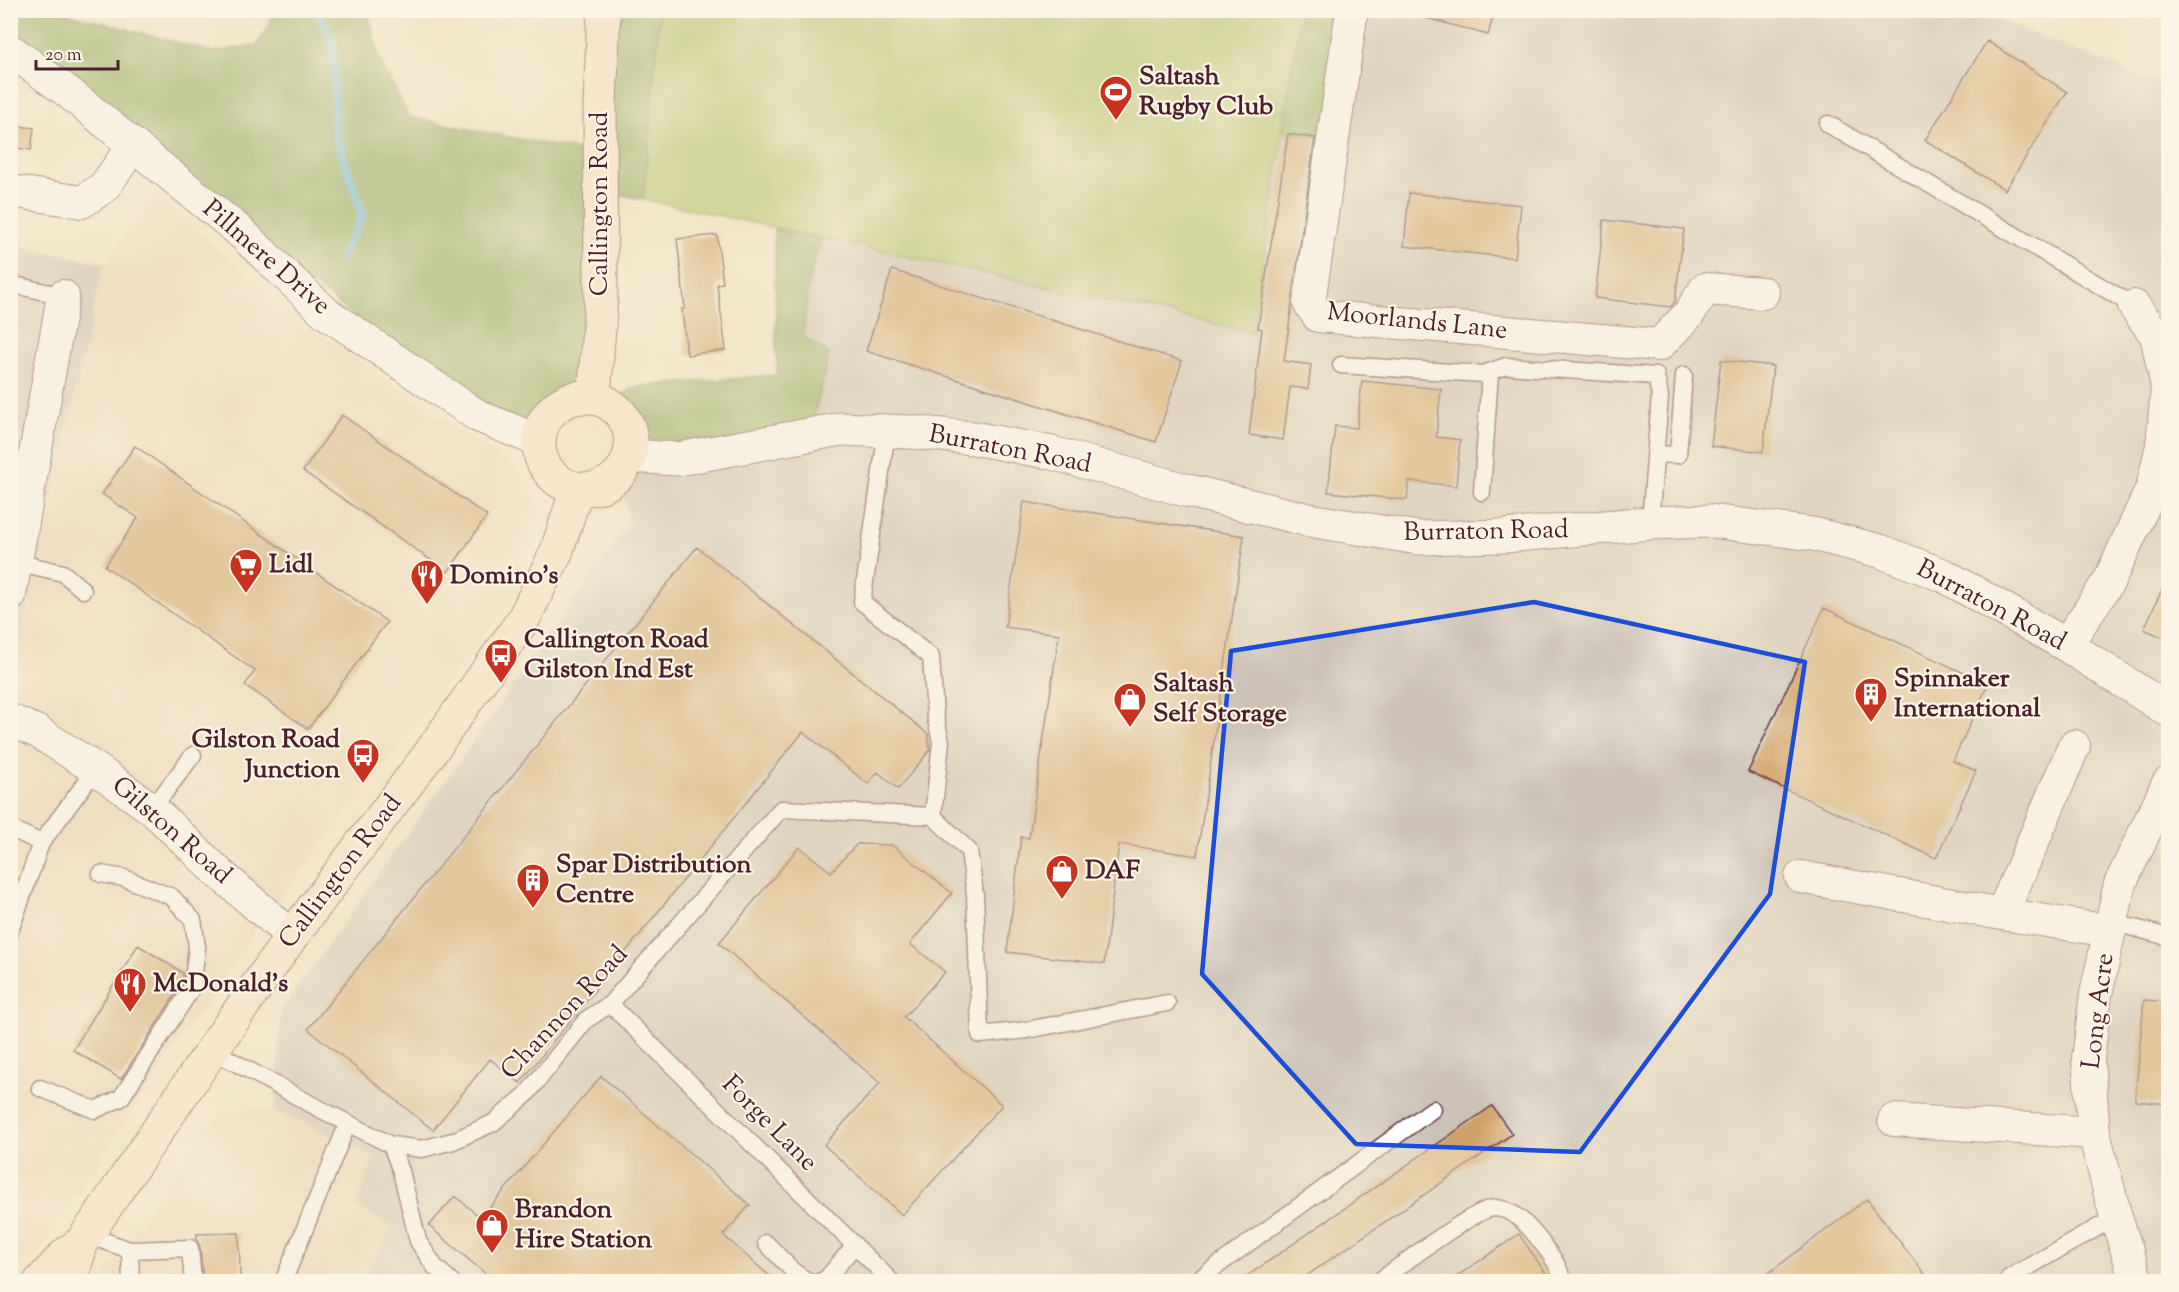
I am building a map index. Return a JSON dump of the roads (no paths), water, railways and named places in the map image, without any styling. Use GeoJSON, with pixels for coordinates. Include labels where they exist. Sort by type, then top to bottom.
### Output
{"type":"FeatureCollection","features":[{"type":"Feature","properties":{"kind":"main road","name":"Callington Road"},"geometry":{"type":"LineString","coordinates":[[594,398],[601,298],[600,105],[604,10]]}},
{"type":"Feature","properties":{"kind":"main road"},"geometry":{"type":"LineString","coordinates":[[574,398],[594,398],[610,405],[623,417],[632,440],[629,456],[620,473],[607,484],[594,488],[577,489],[551,474],[543,462],[539,441],[544,423],[555,408],[574,398]]}},
{"type":"Feature","properties":{"kind":"main road","name":"Callington Road"},"geometry":{"type":"LineString","coordinates":[[70,1281],[84,1239],[212,1050],[292,936],[428,756],[523,620],[556,553],[577,489]]}},
{"type":"Feature","properties":{"kind":"main road","name":"Callington Road"},"geometry":{"type":"LineString","coordinates":[[40,1281],[84,1239]]}},
{"type":"Feature","properties":{"kind":"street","name":"Moorlands Lane"},"geometry":{"type":"LineString","coordinates":[[1352,10],[1310,303],[1318,316],[1659,345],[1688,315],[1705,289],[1763,293]]}},
{"type":"Feature","properties":{"kind":"street","name":"Pillmere Drive"},"geometry":{"type":"LineString","coordinates":[[10,50],[68,92],[238,230],[326,313],[478,416],[539,441]]}},
{"type":"Feature","properties":{"kind":"street"},"geometry":{"type":"LineString","coordinates":[[10,190],[82,202],[104,187],[133,146]]}},
{"type":"Feature","properties":{"kind":"street"},"geometry":{"type":"LineString","coordinates":[[10,595],[63,296]]}},
{"type":"Feature","properties":{"kind":"street"},"geometry":{"type":"LineString","coordinates":[[2066,645],[2109,581],[2152,488],[2162,474],[2167,387],[2162,330],[2134,306]]}},
{"type":"Feature","properties":{"kind":"street","name":"Burraton Road"},"geometry":{"type":"LineString","coordinates":[[629,456],[673,459],[841,429],[886,431],[972,438],[1052,453],[1189,491],[1309,520],[1418,538],[1505,536],[1650,523],[1710,521],[1813,534],[1880,551],[1945,576],[2066,645],[2169,710]]}},
{"type":"Feature","properties":{"kind":"street","name":"Gilston Road"},"geometry":{"type":"LineString","coordinates":[[10,720],[39,732],[152,809],[220,874],[292,936]]}},
{"type":"Feature","properties":{"kind":"street"},"geometry":{"type":"LineString","coordinates":[[2002,914],[2074,746]]}},
{"type":"Feature","properties":{"kind":"street","name":"Long Acre"},"geometry":{"type":"LineString","coordinates":[[2137,1281],[2116,1217],[2094,1133],[2088,1059],[2096,994],[2120,884],[2169,783]]}},
{"type":"Feature","properties":{"kind":"street"},"geometry":{"type":"LineString","coordinates":[[1801,877],[2002,914],[2111,927]]}},
{"type":"Feature","properties":{"kind":"street"},"geometry":{"type":"LineString","coordinates":[[1894,1120],[2094,1133]]}},
{"type":"Feature","properties":{"kind":"lane"},"geometry":{"type":"LineString","coordinates":[[1828,124],[2134,306]]}},
{"type":"Feature","properties":{"kind":"lane"},"geometry":{"type":"LineString","coordinates":[[10,285],[63,296]]}},
{"type":"Feature","properties":{"kind":"lane"},"geometry":{"type":"LineString","coordinates":[[1341,365],[1483,374],[1506,366],[1656,376],[1660,396],[1650,523]]}},
{"type":"Feature","properties":{"kind":"lane"},"geometry":{"type":"LineString","coordinates":[[1482,492],[1490,372]]}},
{"type":"Feature","properties":{"kind":"lane"},"geometry":{"type":"LineString","coordinates":[[1655,454],[1677,455],[1684,375]]}},
{"type":"Feature","properties":{"kind":"lane"},"geometry":{"type":"LineString","coordinates":[[886,431],[862,602],[931,657],[935,715],[941,742],[933,816],[969,851],[975,894],[980,1035],[1027,1030],[1167,1003]]}},
{"type":"Feature","properties":{"kind":"lane"},"geometry":{"type":"LineString","coordinates":[[16,562],[63,573],[83,590]]}},
{"type":"Feature","properties":{"kind":"lane"},"geometry":{"type":"LineString","coordinates":[[152,809],[193,755]]}},
{"type":"Feature","properties":{"kind":"lane"},"geometry":{"type":"LineString","coordinates":[[10,931],[41,843],[96,769]]}},
{"type":"Feature","properties":{"kind":"lane","name":"Channon Road"},"geometry":{"type":"LineString","coordinates":[[212,1050],[391,1145],[422,1149],[453,1141],[493,1123],[526,1095],[586,1020],[610,1004],[782,809],[933,816]]}},
{"type":"Feature","properties":{"kind":"lane"},"geometry":{"type":"LineString","coordinates":[[10,828],[41,843]]}},
{"type":"Feature","properties":{"kind":"lane"},"geometry":{"type":"LineString","coordinates":[[40,1088],[95,1110],[121,1098],[192,988],[197,947],[193,920],[172,897],[124,878],[101,874]]}},
{"type":"Feature","properties":{"kind":"lane"},"geometry":{"type":"LineString","coordinates":[[2111,927],[2169,937]]}},
{"type":"Feature","properties":{"kind":"lane","name":"Forge Lane"},"geometry":{"type":"LineString","coordinates":[[610,1004],[892,1281]]}},
{"type":"Feature","properties":{"kind":"lane"},"geometry":{"type":"LineString","coordinates":[[1195,1281],[1434,1109]]}},
{"type":"Feature","properties":{"kind":"lane"},"geometry":{"type":"LineString","coordinates":[[283,1281],[348,1123]]}},
{"type":"Feature","properties":{"kind":"lane"},"geometry":{"type":"LineString","coordinates":[[391,1145],[401,1171],[418,1242],[435,1267],[452,1281]]}},
{"type":"Feature","properties":{"kind":"lane"},"geometry":{"type":"LineString","coordinates":[[1378,1281],[1474,1215],[1494,1208],[1519,1217],[1531,1229],[1556,1262],[1562,1281]]}},
{"type":"Feature","properties":{"kind":"lane"},"geometry":{"type":"LineString","coordinates":[[2009,1278],[2116,1217]]}},
{"type":"Feature","properties":{"kind":"lane"},"geometry":{"type":"LineString","coordinates":[[84,1239],[130,1250],[190,1248],[193,1281]]}},
{"type":"Feature","properties":{"kind":"lane"},"geometry":{"type":"LineString","coordinates":[[766,1243],[804,1281],[809,1281]]}},
{"type":"Feature","properties":{"kind":"lane"},"geometry":{"type":"LineString","coordinates":[[819,1281],[826,1279],[855,1245]]}},
{"type":"Feature","properties":{"kind":"lane"},"geometry":{"type":"LineString","coordinates":[[130,1250],[131,1281]]}},
{"type":"Feature","properties":{"kind":"waterway"},"geometry":{"type":"LineString","coordinates":[[317,10],[333,42],[336,136],[363,214],[341,258]]}},
{"type":"Feature","properties":{"kind":"place","name":"Saltash Rugby Club"},"geometry":{"type":"Point","coordinates":[1116,121]}},
{"type":"Feature","properties":{"kind":"place","name":"Lidl"},"geometry":{"type":"Point","coordinates":[246,594]}},
{"type":"Feature","properties":{"kind":"place","name":"Domino's"},"geometry":{"type":"Point","coordinates":[427,605]}},
{"type":"Feature","properties":{"kind":"place","name":"Callington Road Gilston Ind Est"},"geometry":{"type":"Point","coordinates":[501,684]}},
{"type":"Feature","properties":{"kind":"place","name":"Spinnaker International"},"geometry":{"type":"Point","coordinates":[1871,723]}},
{"type":"Feature","properties":{"kind":"place","name":"Saltash Self Storage"},"geometry":{"type":"Point","coordinates":[1130,728]}},
{"type":"Feature","properties":{"kind":"place","name":"Gilston Road Junction"},"geometry":{"type":"Point","coordinates":[363,784]}},
{"type":"Feature","properties":{"kind":"place","name":"DAF"},"geometry":{"type":"Point","coordinates":[1062,900]}},
{"type":"Feature","properties":{"kind":"place","name":"Spar Distribution Centre"},"geometry":{"type":"Point","coordinates":[533,909]}},
{"type":"Feature","properties":{"kind":"place","name":"McDonald's"},"geometry":{"type":"Point","coordinates":[130,1013]}},
{"type":"Feature","properties":{"kind":"place","name":"Brandon Hire Station"},"geometry":{"type":"Point","coordinates":[492,1254]}}]}
